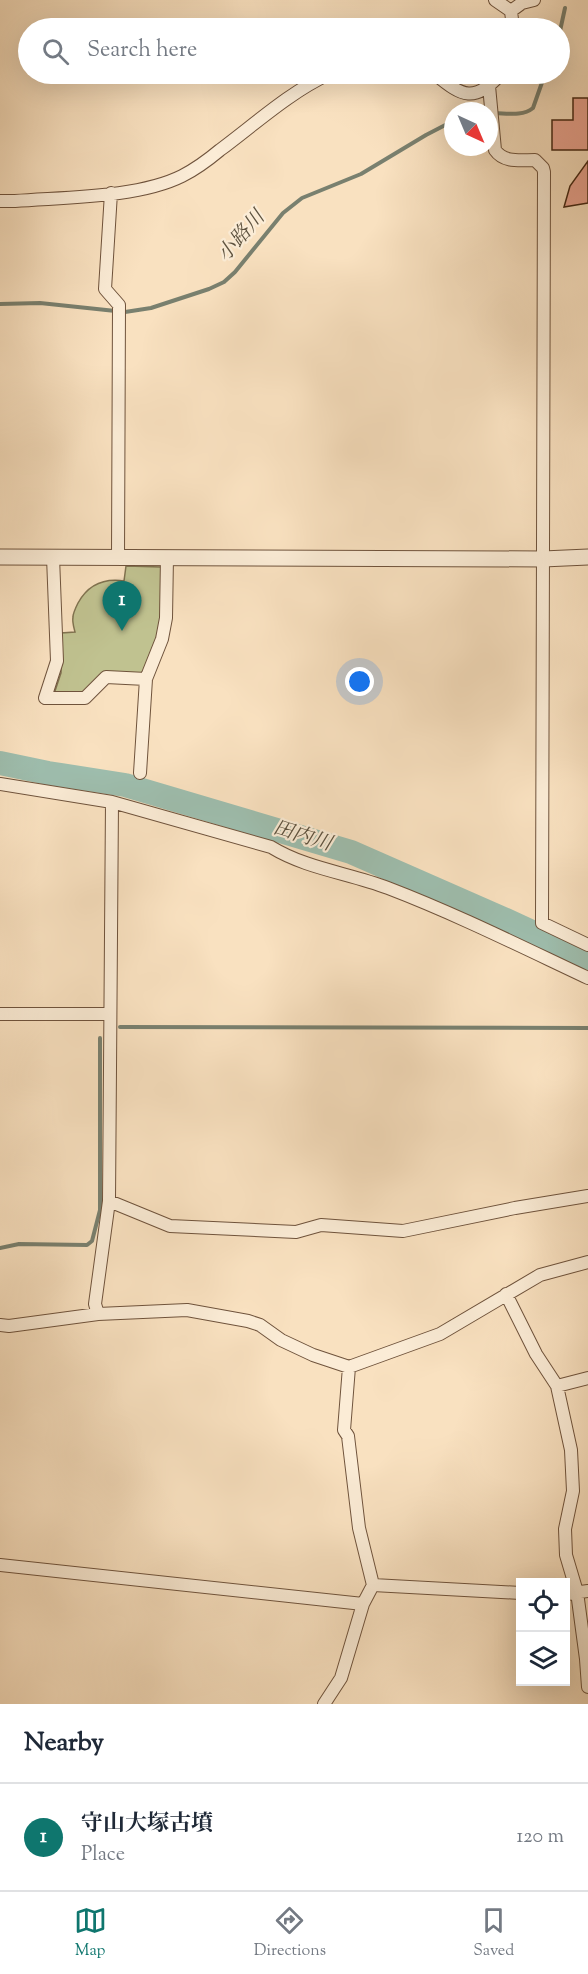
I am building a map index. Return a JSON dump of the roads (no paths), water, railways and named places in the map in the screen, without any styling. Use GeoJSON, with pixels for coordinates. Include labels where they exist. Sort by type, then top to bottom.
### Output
{"type":"FeatureCollection","features":[{"type":"Feature","properties":{"kind":"street"},"geometry":{"type":"LineString","coordinates":[[495,0],[511,11],[512,18]]}},
{"type":"Feature","properties":{"kind":"street"},"geometry":{"type":"LineString","coordinates":[[511,11],[522,3],[534,0]]}},
{"type":"Feature","properties":{"kind":"street"},"geometry":{"type":"LineString","coordinates":[[0,201],[111,193],[155,186],[182,176],[311,84]]}},
{"type":"Feature","properties":{"kind":"street"},"geometry":{"type":"LineString","coordinates":[[448,84],[459,93],[472,94],[489,86],[495,150],[506,159],[535,160],[544,172],[542,923],[588,945]]}},
{"type":"Feature","properties":{"kind":"street"},"geometry":{"type":"LineString","coordinates":[[111,193],[105,290],[119,305],[118,557]]}},
{"type":"Feature","properties":{"kind":"street"},"geometry":{"type":"LineString","coordinates":[[0,557],[543,559],[588,557]]}},
{"type":"Feature","properties":{"kind":"street"},"geometry":{"type":"LineString","coordinates":[[53,557],[57,661],[45,698],[85,698],[106,677],[146,679]]}},
{"type":"Feature","properties":{"kind":"street"},"geometry":{"type":"LineString","coordinates":[[140,773],[146,679],[162,639],[166,618],[167,557]]}},
{"type":"Feature","properties":{"kind":"street"},"geometry":{"type":"LineString","coordinates":[[0,784],[112,802],[272,847],[289,858],[386,887],[506,939],[588,978]]}},
{"type":"Feature","properties":{"kind":"street"},"geometry":{"type":"LineString","coordinates":[[98,1314],[95,1304],[109,1201],[112,802]]}},
{"type":"Feature","properties":{"kind":"street"},"geometry":{"type":"LineString","coordinates":[[0,1014],[110,1014]]}},
{"type":"Feature","properties":{"kind":"street"},"geometry":{"type":"LineString","coordinates":[[109,1201],[170,1226],[296,1232],[321,1225],[403,1231],[588,1196]]}},
{"type":"Feature","properties":{"kind":"street"},"geometry":{"type":"LineString","coordinates":[[0,1325],[9,1326],[98,1314],[187,1310],[260,1325],[281,1340],[313,1355],[349,1367],[440,1334],[540,1275],[588,1262]]}},
{"type":"Feature","properties":{"kind":"street"},"geometry":{"type":"LineString","coordinates":[[506,1294],[536,1354],[557,1386],[571,1450],[573,1491],[565,1529],[566,1555],[577,1592],[588,1687]]}},
{"type":"Feature","properties":{"kind":"street"},"geometry":{"type":"LineString","coordinates":[[324,1704],[341,1678],[363,1604],[373,1585],[359,1528],[348,1436],[344,1430],[349,1367]]}},
{"type":"Feature","properties":{"kind":"street"},"geometry":{"type":"LineString","coordinates":[[557,1386],[588,1378]]}},
{"type":"Feature","properties":{"kind":"street"},"geometry":{"type":"LineString","coordinates":[[0,1565],[363,1604]]}},
{"type":"Feature","properties":{"kind":"street"},"geometry":{"type":"LineString","coordinates":[[373,1585],[516,1593]]}},
{"type":"Feature","properties":{"kind":"waterway","name":"小路川"},"geometry":{"type":"LineString","coordinates":[[563,18],[565,8]]}},
{"type":"Feature","properties":{"kind":"waterway","name":"小路川"},"geometry":{"type":"LineString","coordinates":[[498,113],[519,114],[529,111],[533,108],[541,84]]}},
{"type":"Feature","properties":{"kind":"waterway","name":"小路川"},"geometry":{"type":"LineString","coordinates":[[0,304],[40,303],[125,312],[151,308],[209,289],[224,282],[235,272],[283,213],[302,198],[361,174],[444,126]]}},
{"type":"Feature","properties":{"kind":"waterway","name":"田内川"},"geometry":{"type":"LineString","coordinates":[[0,763],[125,785],[351,852],[588,958]]}},
{"type":"Feature","properties":{"kind":"waterway"},"geometry":{"type":"LineString","coordinates":[[120,1027],[588,1028]]}},
{"type":"Feature","properties":{"kind":"waterway"},"geometry":{"type":"LineString","coordinates":[[0,1248],[19,1244],[87,1245],[92,1241],[100,1210],[100,1038]]}},
{"type":"Feature","properties":{"kind":"place","name":"守山大塚古墳"},"geometry":{"type":"Point","coordinates":[122,631]}}]}
